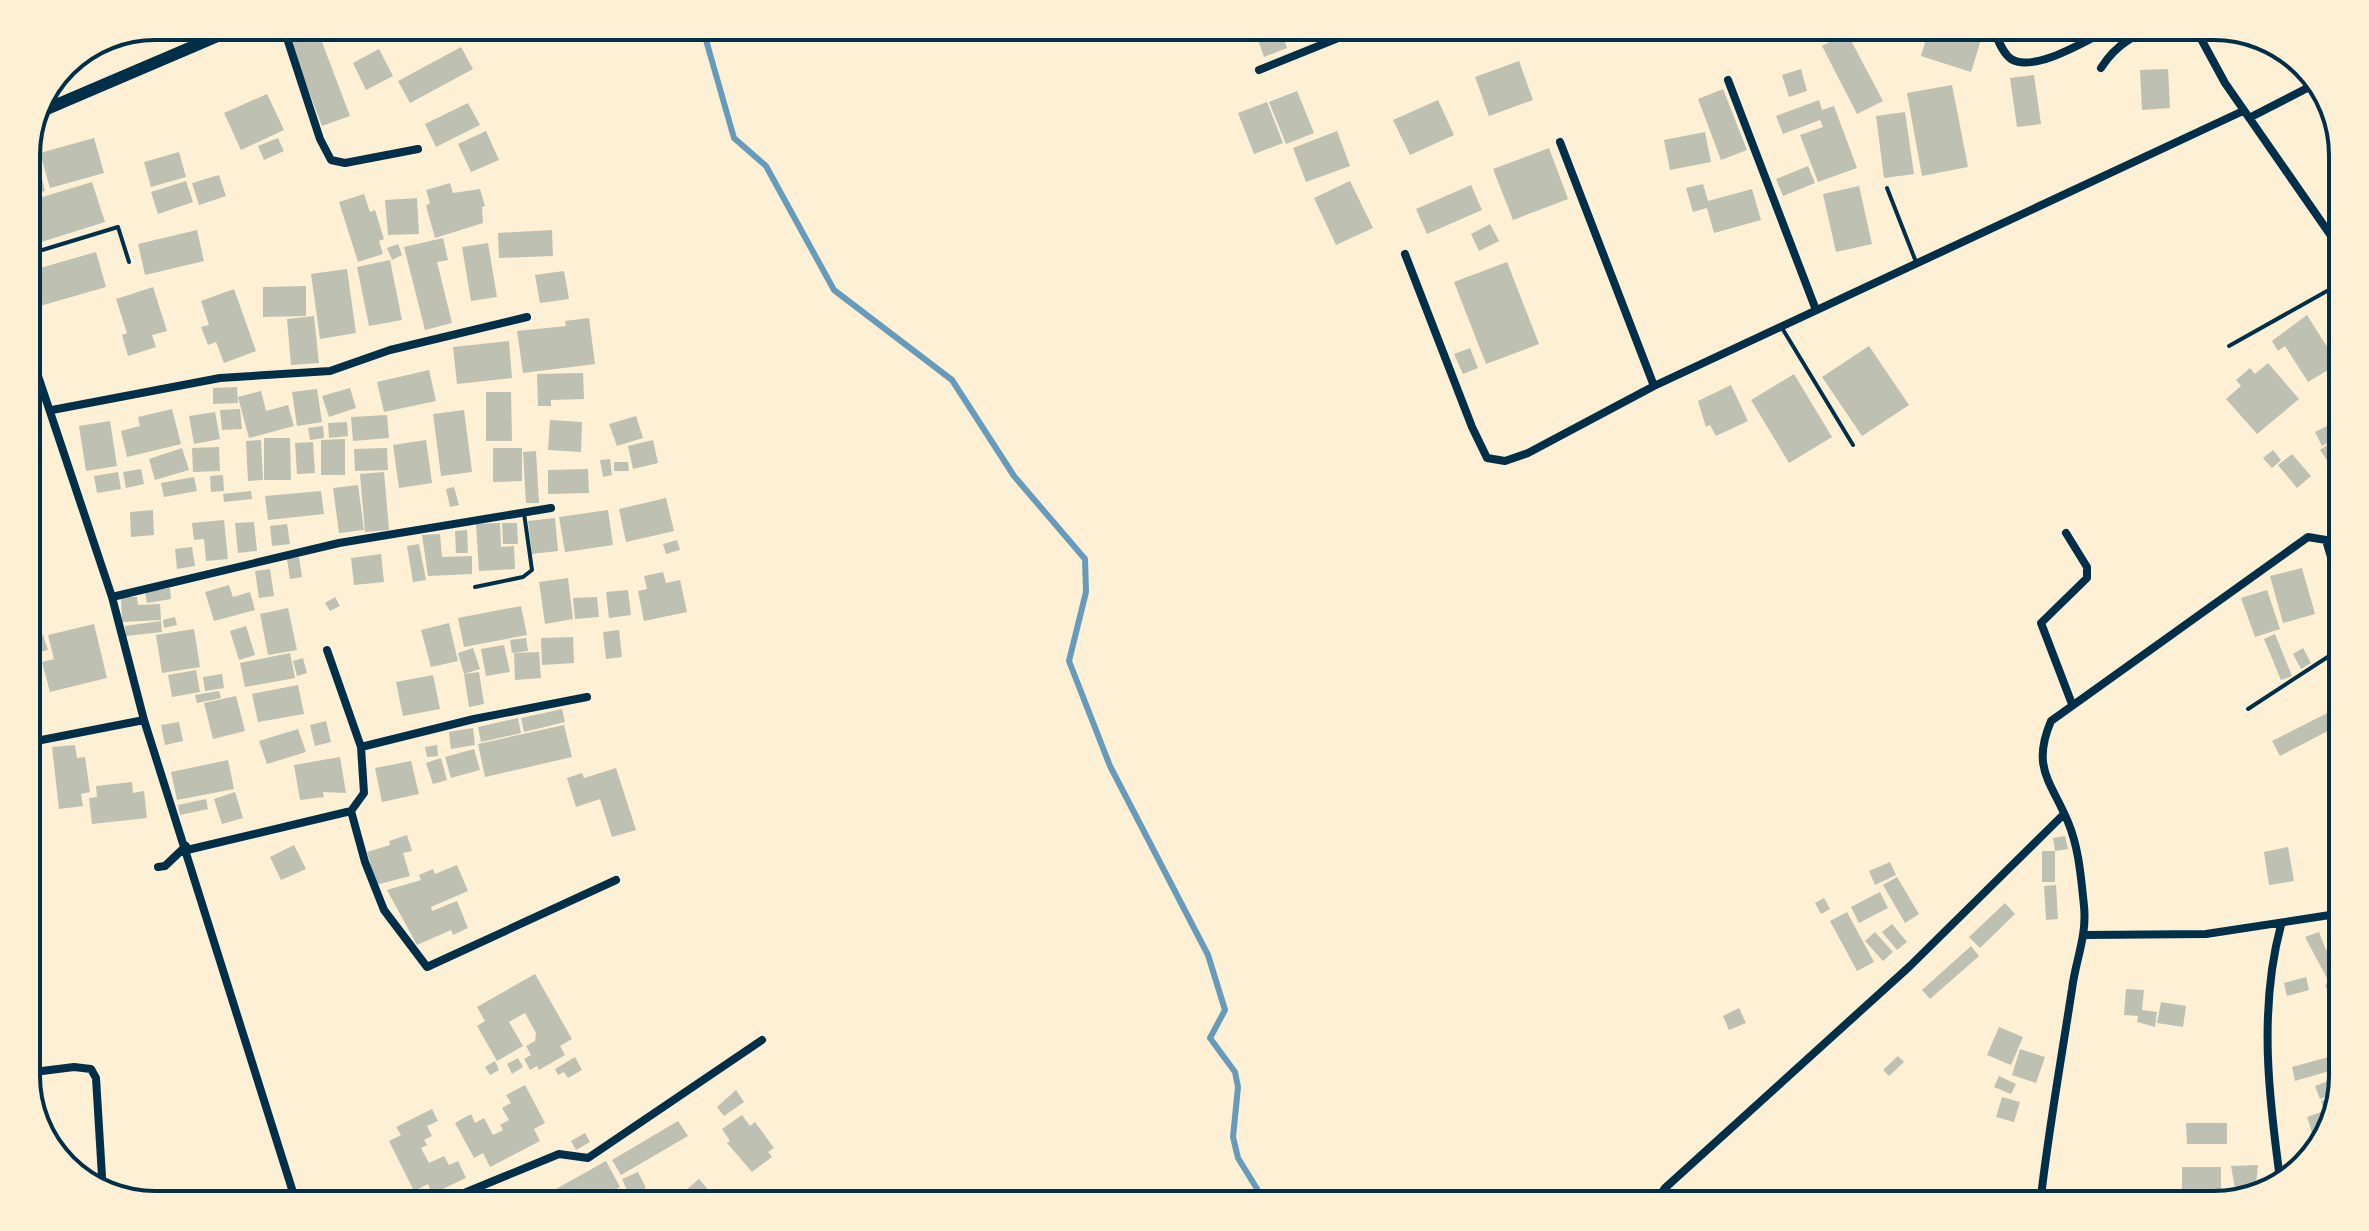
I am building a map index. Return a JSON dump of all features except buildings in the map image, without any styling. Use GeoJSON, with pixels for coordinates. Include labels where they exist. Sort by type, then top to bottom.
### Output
{"type":"FeatureCollection","features":[{"type":"Feature","properties":{"kind":"main road"},"geometry":{"type":"LineString","coordinates":[[51,107],[208,40]]}},
{"type":"Feature","properties":{"kind":"street"},"geometry":{"type":"LineString","coordinates":[[288,40],[320,139],[331,160],[345,163],[418,149]]}},
{"type":"Feature","properties":{"kind":"street"},"geometry":{"type":"LineString","coordinates":[[1259,70],[1333,40]]}},
{"type":"Feature","properties":{"kind":"street"},"geometry":{"type":"LineString","coordinates":[[1998,40],[2011,59],[2024,63],[2047,59],[2086,40]]}},
{"type":"Feature","properties":{"kind":"street"},"geometry":{"type":"LineString","coordinates":[[2101,68],[2113,49],[2129,40]]}},
{"type":"Feature","properties":{"kind":"street"},"geometry":{"type":"LineString","coordinates":[[2202,40],[2246,114],[2329,233]]}},
{"type":"Feature","properties":{"kind":"street"},"geometry":{"type":"LineString","coordinates":[[1728,80],[1816,310]]}},
{"type":"Feature","properties":{"kind":"street"},"geometry":{"type":"LineString","coordinates":[[1405,254],[1472,427],[1487,458],[1505,461],[1528,453],[1654,386],[1816,310],[2307,87]]}},
{"type":"Feature","properties":{"kind":"street"},"geometry":{"type":"LineString","coordinates":[[1560,142],[1654,386]]}},
{"type":"Feature","properties":{"kind":"street"},"geometry":{"type":"LineString","coordinates":[[52,410],[220,378],[330,371],[390,350],[527,317]]}},
{"type":"Feature","properties":{"kind":"street"},"geometry":{"type":"LineString","coordinates":[[40,378],[112,597],[144,720],[293,1191]]}},
{"type":"Feature","properties":{"kind":"street"},"geometry":{"type":"LineString","coordinates":[[112,597],[339,543],[551,508]]}},
{"type":"Feature","properties":{"kind":"street"},"geometry":{"type":"LineString","coordinates":[[2066,533],[2087,567],[2087,578],[2041,623],[2072,704]]}},
{"type":"Feature","properties":{"kind":"street"},"geometry":{"type":"LineString","coordinates":[[2042,1191],[2073,981],[2086,935],[2078,855],[2064,814],[2049,788],[2041,753],[2051,721],[2308,537],[2326,540],[2329,550]]}},
{"type":"Feature","properties":{"kind":"street"},"geometry":{"type":"LineString","coordinates":[[158,867],[165,866],[186,848],[351,811],[364,793],[361,747],[327,650]]}},
{"type":"Feature","properties":{"kind":"street"},"geometry":{"type":"LineString","coordinates":[[361,747],[474,719],[587,697]]}},
{"type":"Feature","properties":{"kind":"street"},"geometry":{"type":"LineString","coordinates":[[40,740],[144,720]]}},
{"type":"Feature","properties":{"kind":"street"},"geometry":{"type":"LineString","coordinates":[[351,811],[365,862],[384,910],[427,967],[616,880]]}},
{"type":"Feature","properties":{"kind":"street"},"geometry":{"type":"LineString","coordinates":[[1663,1191],[1910,966],[2064,814]]}},
{"type":"Feature","properties":{"kind":"street"},"geometry":{"type":"LineString","coordinates":[[2086,935],[2206,934],[2329,916]]}},
{"type":"Feature","properties":{"kind":"street"},"geometry":{"type":"LineString","coordinates":[[2279,1170],[2270,1110],[2268,1041],[2269,985],[2281,925]]}},
{"type":"Feature","properties":{"kind":"street"},"geometry":{"type":"LineString","coordinates":[[469,1191],[559,1154],[588,1158],[762,1040]]}},
{"type":"Feature","properties":{"kind":"street"},"geometry":{"type":"LineString","coordinates":[[40,1071],[74,1067],[91,1069],[96,1078],[102,1178]]}},
{"type":"Feature","properties":{"kind":"lane"},"geometry":{"type":"LineString","coordinates":[[1887,188],[1917,265]]}},
{"type":"Feature","properties":{"kind":"lane"},"geometry":{"type":"LineString","coordinates":[[40,251],[118,227],[129,262]]}},
{"type":"Feature","properties":{"kind":"lane"},"geometry":{"type":"LineString","coordinates":[[2229,346],[2329,290]]}},
{"type":"Feature","properties":{"kind":"lane"},"geometry":{"type":"LineString","coordinates":[[1782,328],[1853,445]]}},
{"type":"Feature","properties":{"kind":"lane"},"geometry":{"type":"LineString","coordinates":[[475,587],[523,577],[532,570],[524,513]]}},
{"type":"Feature","properties":{"kind":"lane"},"geometry":{"type":"LineString","coordinates":[[2248,709],[2329,656]]}},
{"type":"Feature","properties":{"kind":"waterway"},"geometry":{"type":"LineString","coordinates":[[706,40],[734,138],[766,166],[834,290],[952,380],[1014,476],[1085,559],[1086,592],[1069,661],[1110,766],[1208,955],[1225,1010],[1210,1038],[1235,1072],[1238,1087],[1233,1137],[1238,1158],[1258,1191]]}}]}
